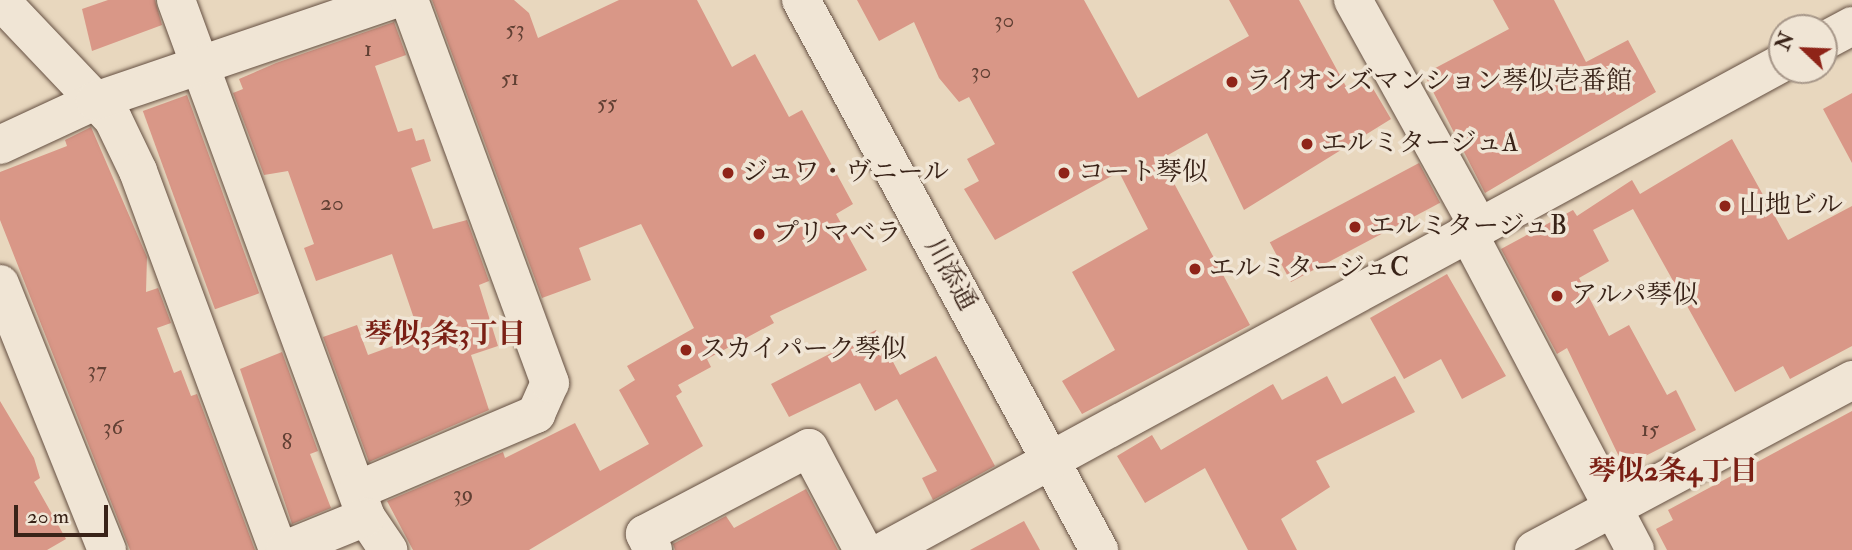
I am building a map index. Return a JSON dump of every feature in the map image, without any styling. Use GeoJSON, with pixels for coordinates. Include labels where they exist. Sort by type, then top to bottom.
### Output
{"type":"FeatureCollection","features":[{"type":"Feature","properties":{"kind":"street"},"geometry":{"type":"LineString","coordinates":[[1,0],[113,119],[138,171],[278,550]]}},
{"type":"Feature","properties":{"kind":"street"},"geometry":{"type":"LineString","coordinates":[[176,0],[362,504],[388,550]]}},
{"type":"Feature","properties":{"kind":"street"},"geometry":{"type":"LineString","coordinates":[[0,145],[95,101],[392,0]]}},
{"type":"Feature","properties":{"kind":"street"},"geometry":{"type":"LineString","coordinates":[[285,550],[362,504],[536,414],[550,383],[409,0]]}},
{"type":"Feature","properties":{"kind":"street","name":"川添通"},"geometry":{"type":"LineString","coordinates":[[801,0],[1099,550]]}},
{"type":"Feature","properties":{"kind":"street"},"geometry":{"type":"LineString","coordinates":[[1353,0],[1474,230],[1635,550]]}},
{"type":"Feature","properties":{"kind":"street"},"geometry":{"type":"LineString","coordinates":[[886,550],[1768,72]]}},
{"type":"Feature","properties":{"kind":"street"},"geometry":{"type":"LineString","coordinates":[[2,294],[107,550]]}},
{"type":"Feature","properties":{"kind":"street"},"geometry":{"type":"LineString","coordinates":[[1534,550],[1852,380]]}},
{"type":"Feature","properties":{"kind":"street"},"geometry":{"type":"LineString","coordinates":[[653,550],[645,534],[809,448],[863,550]]}},
{"type":"Feature","properties":{"kind":"building"},"geometry":{"type":"Polygon","coordinates":[[[108,0],[155,0],[162,25],[92,51],[82,9],[108,0]]]}},
{"type":"Feature","properties":{"kind":"building"},"geometry":{"type":"Polygon","coordinates":[[[432,0],[514,0],[529,13],[538,38],[619,0],[697,0],[732,67],[755,54],[789,117],[802,110],[853,204],[836,214],[867,270],[770,316],[774,323],[707,359],[711,367],[678,385],[682,392],[676,396],[703,446],[529,550],[413,550],[387,501],[503,452],[505,458],[575,423],[600,471],[649,444],[619,390],[635,380],[627,366],[694,328],[641,224],[579,248],[591,280],[542,298],[432,0]]]}},
{"type":"Feature","properties":{"kind":"building"},"geometry":{"type":"Polygon","coordinates":[[[857,0],[1084,0],[1138,98],[1249,36],[1229,0],[1299,0],[1349,92],[1368,80],[1391,119],[1244,210],[1207,133],[1161,159],[1250,325],[1082,414],[1062,381],[1115,350],[1072,272],[1148,229],[1119,172],[995,240],[964,189],[979,181],[967,159],[995,144],[969,97],[959,102],[939,78],[914,22],[879,41],[857,0]]]}},
{"type":"Feature","properties":{"kind":"building"},"geometry":{"type":"Polygon","coordinates":[[[1493,0],[1554,0],[1586,62],[1628,40],[1656,92],[1485,193],[1424,74],[1509,29],[1493,0]]]}},
{"type":"Feature","properties":{"kind":"building"},"geometry":{"type":"Polygon","coordinates":[[[394,22],[406,55],[375,66],[398,132],[412,128],[416,141],[424,139],[431,161],[411,168],[433,229],[467,220],[489,281],[479,285],[498,346],[471,355],[489,410],[369,462],[323,337],[357,325],[368,355],[420,336],[392,254],[316,281],[304,248],[314,244],[288,171],[264,175],[233,93],[243,89],[239,79],[276,63],[394,22]]]}},
{"type":"Feature","properties":{"kind":"building"},"geometry":{"type":"Polygon","coordinates":[[[1852,93],[1852,163],[1823,109],[1852,93]]]}},
{"type":"Feature","properties":{"kind":"building"},"geometry":{"type":"Polygon","coordinates":[[[187,95],[259,293],[215,309],[143,111],[187,95]]]}},
{"type":"Feature","properties":{"kind":"building"},"geometry":{"type":"Polygon","coordinates":[[[91,127],[147,257],[146,292],[158,288],[171,323],[157,328],[174,373],[181,370],[191,396],[197,394],[255,550],[130,550],[0,220],[0,172],[67,146],[65,140],[91,127]]]}},
{"type":"Feature","properties":{"kind":"building"},"geometry":{"type":"Polygon","coordinates":[[[1732,139],[1788,240],[1852,206],[1852,346],[1790,379],[1783,366],[1735,392],[1633,209],[1593,230],[1609,261],[1579,278],[1609,336],[1629,325],[1667,395],[1676,390],[1696,430],[1624,467],[1567,348],[1557,354],[1501,249],[1573,210],[1577,216],[1632,180],[1640,194],[1732,139]]]}},
{"type":"Feature","properties":{"kind":"building","name":"エルミタージュB"},"geometry":{"type":"Polygon","coordinates":[[[1419,163],[1440,203],[1291,282],[1270,242],[1419,163]]]}},
{"type":"Feature","properties":{"kind":"building"},"geometry":{"type":"Polygon","coordinates":[[[1447,274],[1506,376],[1462,399],[1441,359],[1404,379],[1370,318],[1447,274]]]}},
{"type":"Feature","properties":{"kind":"building"},"geometry":{"type":"Polygon","coordinates":[[[876,330],[900,375],[936,356],[995,466],[933,500],[922,478],[937,471],[897,399],[875,411],[860,383],[789,417],[771,384],[876,330]]]}},
{"type":"Feature","properties":{"kind":"building"},"geometry":{"type":"Polygon","coordinates":[[[282,352],[318,451],[310,454],[331,508],[292,524],[240,369],[282,352]]]}},
{"type":"Feature","properties":{"kind":"building"},"geometry":{"type":"Polygon","coordinates":[[[1327,376],[1342,404],[1395,376],[1415,412],[1316,461],[1330,487],[1281,519],[1297,550],[1248,550],[1205,468],[1145,503],[1117,456],[1152,435],[1161,450],[1273,384],[1282,400],[1327,376]]]}},
{"type":"Feature","properties":{"kind":"building"},"geometry":{"type":"Polygon","coordinates":[[[0,401],[34,458],[40,478],[34,482],[66,539],[47,550],[0,550],[0,401]]]}},
{"type":"Feature","properties":{"kind":"building"},"geometry":{"type":"Polygon","coordinates":[[[1852,411],[1852,550],[1667,550],[1656,529],[1673,520],[1668,510],[1852,411]]]}},
{"type":"Feature","properties":{"kind":"building"},"geometry":{"type":"Polygon","coordinates":[[[806,489],[838,550],[675,550],[673,544],[726,516],[734,528],[806,489]]]}},
{"type":"Feature","properties":{"kind":"building"},"geometry":{"type":"Polygon","coordinates":[[[1024,521],[1040,550],[970,550],[1024,521]]]}},
{"type":"Feature","properties":{"kind":"place","name":"ライオンズマンション琴似壱番館"},"geometry":{"type":"Point","coordinates":[1232,82]}},
{"type":"Feature","properties":{"kind":"place","name":"エルミタージュA"},"geometry":{"type":"Point","coordinates":[1307,144]}},
{"type":"Feature","properties":{"kind":"place","name":"ジュワ・ヴニール"},"geometry":{"type":"Point","coordinates":[728,173]}},
{"type":"Feature","properties":{"kind":"place","name":"コート琴似"},"geometry":{"type":"Point","coordinates":[1064,173]}},
{"type":"Feature","properties":{"kind":"place","name":"山地ビル"},"geometry":{"type":"Point","coordinates":[1725,206]}},
{"type":"Feature","properties":{"kind":"place","name":"エルミタージュB"},"geometry":{"type":"Point","coordinates":[1355,227]}},
{"type":"Feature","properties":{"kind":"place","name":"プリマベラ"},"geometry":{"type":"Point","coordinates":[759,234]}},
{"type":"Feature","properties":{"kind":"place","name":"エルミタージュC"},"geometry":{"type":"Point","coordinates":[1195,269]}},
{"type":"Feature","properties":{"kind":"place","name":"アルパ琴似"},"geometry":{"type":"Point","coordinates":[1557,296]}},
{"type":"Feature","properties":{"kind":"place","name":"スカイパーク琴似"},"geometry":{"type":"Point","coordinates":[686,350]}},
{"type":"Feature","properties":{"kind":"district","name":"琴似3条3丁目"},"geometry":{"type":"Point","coordinates":[445,335]}},
{"type":"Feature","properties":{"kind":"district","name":"琴似2条4丁目"},"geometry":{"type":"Point","coordinates":[1673,472]}}]}
